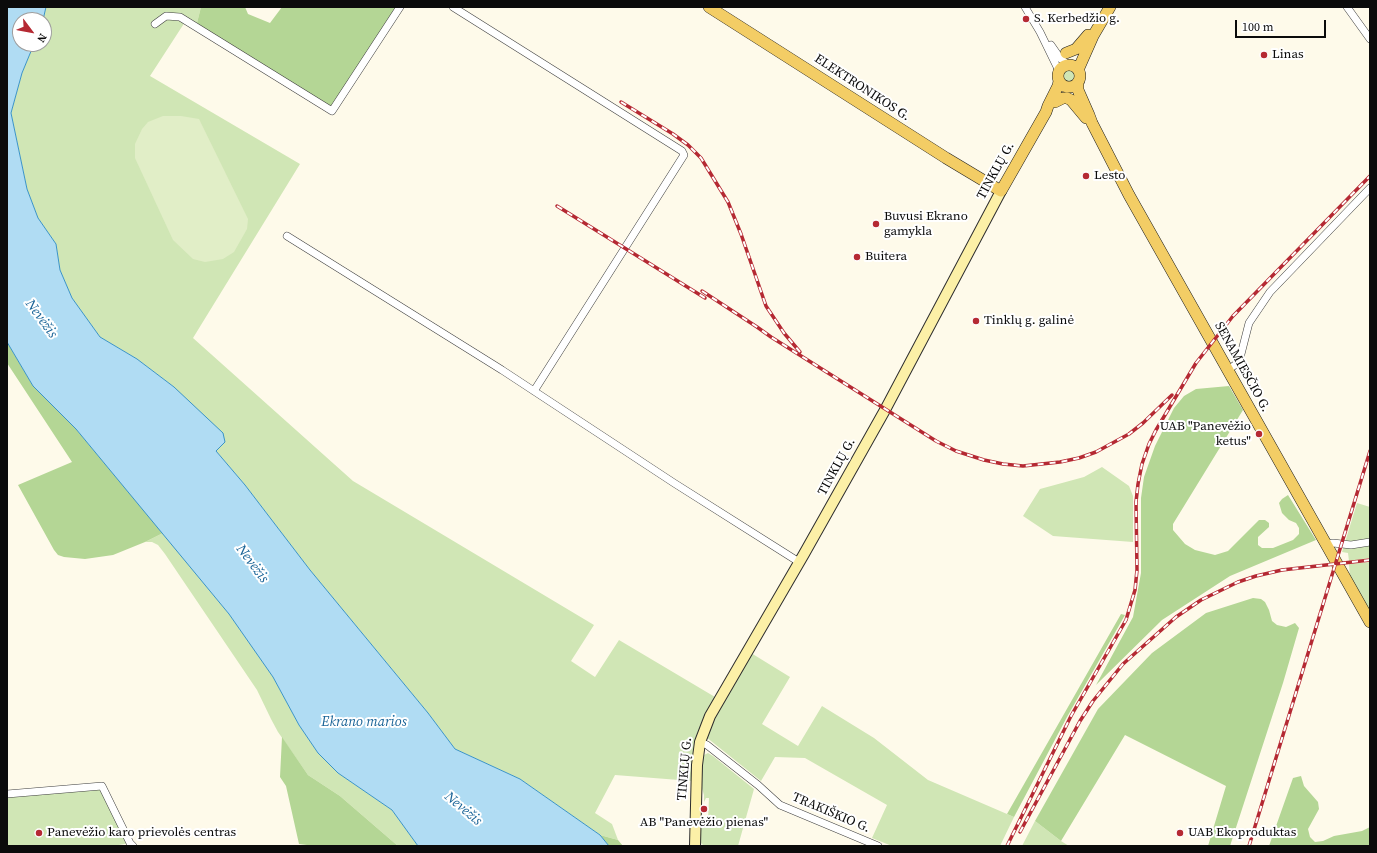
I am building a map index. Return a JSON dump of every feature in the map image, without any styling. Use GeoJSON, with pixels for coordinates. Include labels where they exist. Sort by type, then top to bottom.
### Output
{"type":"FeatureCollection","features":[{"type":"Feature","properties":{"kind":"main road","name":"ELEKTRONIKOS G."},"geometry":{"type":"LineString","coordinates":[[709,7],[946,158],[1001,191]]}},
{"type":"Feature","properties":{"kind":"main road"},"geometry":{"type":"LineString","coordinates":[[1066,82],[1062,67],[1072,66],[1108,11]]}},
{"type":"Feature","properties":{"kind":"main road"},"geometry":{"type":"LineString","coordinates":[[1066,53],[1073,51],[1080,46],[1097,21],[1108,11]]}},
{"type":"Feature","properties":{"kind":"main road","name":"SENAMIESČIO G."},"geometry":{"type":"LineString","coordinates":[[1066,82],[1080,76],[1072,66]]}},
{"type":"Feature","properties":{"kind":"main road","name":"TINKLŲ G."},"geometry":{"type":"LineString","coordinates":[[1046,112],[1055,102],[1066,82]]}},
{"type":"Feature","properties":{"kind":"main road","name":"TINKLŲ G."},"geometry":{"type":"LineString","coordinates":[[695,846],[697,765],[700,742],[710,716],[885,410],[1001,191],[1046,112],[1058,86],[1066,82]]}},
{"type":"Feature","properties":{"kind":"main road","name":"SENAMIESČIO G."},"geometry":{"type":"LineString","coordinates":[[1066,82],[1078,90],[1090,115],[1089,121]]}},
{"type":"Feature","properties":{"kind":"main road","name":"TINKLŲ G."},"geometry":{"type":"LineString","coordinates":[[1055,102],[1063,98],[1067,98]]}},
{"type":"Feature","properties":{"kind":"main road","name":"SENAMIESČIO G."},"geometry":{"type":"LineString","coordinates":[[1067,98],[1071,100],[1089,121],[1129,195],[1370,622]]}},
{"type":"Feature","properties":{"kind":"street"},"geometry":{"type":"LineString","coordinates":[[155,24],[166,16],[180,17],[332,112],[400,7]]}},
{"type":"Feature","properties":{"kind":"street"},"geometry":{"type":"LineString","coordinates":[[453,7],[682,151],[684,155],[534,391]]}},
{"type":"Feature","properties":{"kind":"street","name":"SENAMIESČIO G."},"geometry":{"type":"LineString","coordinates":[[1025,7],[1042,34],[1060,58],[1072,66]]}},
{"type":"Feature","properties":{"kind":"street"},"geometry":{"type":"LineString","coordinates":[[1347,7],[1370,39]]}},
{"type":"Feature","properties":{"kind":"street","name":"SENAMIESČIO G."},"geometry":{"type":"LineString","coordinates":[[1042,34],[1057,48],[1066,53]]}},
{"type":"Feature","properties":{"kind":"street","name":"SENAMIESČIO G."},"geometry":{"type":"LineString","coordinates":[[1042,34],[1066,82]]}},
{"type":"Feature","properties":{"kind":"street"},"geometry":{"type":"LineString","coordinates":[[1228,370],[1239,362],[1249,323],[1270,292],[1370,188]]}},
{"type":"Feature","properties":{"kind":"street"},"geometry":{"type":"LineString","coordinates":[[287,236],[534,391],[668,479],[799,562]]}},
{"type":"Feature","properties":{"kind":"street"},"geometry":{"type":"LineString","coordinates":[[1325,544],[1333,543],[1352,545],[1370,542]]}},
{"type":"Feature","properties":{"kind":"street","name":"TRAKIŠKIO G."},"geometry":{"type":"LineString","coordinates":[[700,742],[707,745],[758,785],[780,805],[878,846]]}},
{"type":"Feature","properties":{"kind":"street"},"geometry":{"type":"LineString","coordinates":[[7,794],[102,786],[130,843],[133,846]]}},
{"type":"Feature","properties":{"kind":"green space"},"geometry":{"type":"Polygon","coordinates":[[[46,7],[201,7],[196,27],[185,22],[150,76],[300,164],[193,338],[353,481],[594,625],[571,661],[595,677],[619,640],[715,697],[697,734],[694,749],[692,781],[615,775],[595,813],[612,824],[618,840],[600,835],[520,779],[455,749],[428,713],[310,570],[245,485],[216,451],[174,387],[137,359],[100,337],[72,298],[60,270],[56,244],[38,218],[27,189],[11,113],[22,73],[31,52],[52,52],[52,12],[45,12],[46,7]]]}},
{"type":"Feature","properties":{"kind":"green space"},"geometry":{"type":"Polygon","coordinates":[[[201,7],[245,7],[248,14],[270,23],[282,7],[400,7],[332,111],[196,27],[201,7]]]}},
{"type":"Feature","properties":{"kind":"green space"},"geometry":{"type":"Polygon","coordinates":[[[1069,70],[1073,72],[1075,76],[1073,80],[1069,82],[1065,80],[1063,76],[1065,72],[1069,70]]]}},
{"type":"Feature","properties":{"kind":"green space"},"geometry":{"type":"Polygon","coordinates":[[[163,116],[181,116],[199,119],[248,219],[247,229],[234,252],[223,259],[205,262],[193,259],[173,240],[135,158],[135,144],[142,129],[148,122],[163,116]]]}},
{"type":"Feature","properties":{"kind":"green space"},"geometry":{"type":"Polygon","coordinates":[[[7,342],[33,386],[76,429],[163,533],[113,555],[85,559],[58,555],[18,485],[72,462],[7,363],[7,342]]]}},
{"type":"Feature","properties":{"kind":"green space"},"geometry":{"type":"Polygon","coordinates":[[[1229,386],[1243,410],[1173,524],[1173,530],[1185,544],[1195,550],[1215,555],[1228,551],[1259,520],[1265,520],[1269,523],[1269,527],[1258,537],[1258,545],[1262,548],[1273,548],[1293,540],[1299,534],[1299,528],[1296,523],[1289,520],[1282,513],[1279,503],[1288,495],[1316,540],[1230,576],[1162,620],[1096,685],[1133,617],[1141,573],[1141,498],[1144,477],[1155,446],[1174,408],[1184,396],[1196,389],[1229,386]]]}},
{"type":"Feature","properties":{"kind":"green space"},"geometry":{"type":"Polygon","coordinates":[[[1102,467],[1129,486],[1133,496],[1133,542],[1053,536],[1023,516],[1040,489],[1084,477],[1102,467]]]}},
{"type":"Feature","properties":{"kind":"green space"},"geometry":{"type":"Polygon","coordinates":[[[1357,503],[1370,507],[1370,558],[1349,561],[1348,553],[1342,552],[1357,503]]]}},
{"type":"Feature","properties":{"kind":"green space"},"geometry":{"type":"Polygon","coordinates":[[[163,533],[229,614],[273,677],[299,725],[318,753],[338,773],[392,810],[418,846],[398,846],[340,796],[308,775],[278,732],[257,690],[165,554],[158,545],[152,542],[145,542],[163,533]]]}},
{"type":"Feature","properties":{"kind":"green space"},"geometry":{"type":"Polygon","coordinates":[[[1370,562],[1370,613],[1350,579],[1349,564],[1370,562]]]}},
{"type":"Feature","properties":{"kind":"green space"},"geometry":{"type":"Polygon","coordinates":[[[1253,598],[1261,599],[1265,602],[1272,621],[1277,625],[1286,627],[1295,623],[1299,628],[1283,683],[1230,846],[1208,846],[1226,786],[1125,735],[1061,841],[1035,821],[1098,709],[1152,653],[1206,613],[1253,598]]]}},
{"type":"Feature","properties":{"kind":"green space"},"geometry":{"type":"Polygon","coordinates":[[[1121,614],[1125,615],[1067,717],[1014,817],[1007,814],[1121,614]]]}},
{"type":"Feature","properties":{"kind":"green space"},"geometry":{"type":"Polygon","coordinates":[[[751,653],[790,677],[762,724],[798,746],[822,706],[874,738],[928,780],[1014,817],[1000,846],[892,846],[872,838],[887,805],[805,758],[775,757],[761,781],[706,737],[712,721],[751,653]]]}},
{"type":"Feature","properties":{"kind":"green space"},"geometry":{"type":"Polygon","coordinates":[[[282,737],[308,775],[340,796],[398,846],[315,846],[299,844],[286,786],[280,777],[282,737]]]}},
{"type":"Feature","properties":{"kind":"green space"},"geometry":{"type":"Polygon","coordinates":[[[708,753],[754,789],[738,846],[704,846],[700,842],[699,834],[703,825],[703,817],[705,821],[708,821],[709,798],[706,798],[704,802],[704,795],[700,782],[702,756],[708,753]]]}},
{"type":"Feature","properties":{"kind":"green space"},"geometry":{"type":"Polygon","coordinates":[[[1301,776],[1304,786],[1318,802],[1319,809],[1308,829],[1310,837],[1315,842],[1323,841],[1334,836],[1362,831],[1370,827],[1370,846],[1269,846],[1293,778],[1301,776]]]}},
{"type":"Feature","properties":{"kind":"green space"},"geometry":{"type":"Polygon","coordinates":[[[102,786],[130,843],[113,846],[7,846],[7,794],[102,786]]]}},
{"type":"Feature","properties":{"kind":"green space"},"geometry":{"type":"Polygon","coordinates":[[[1035,821],[1061,841],[1069,846],[1022,846],[1035,821]]]}},
{"type":"Feature","properties":{"kind":"green space"},"geometry":{"type":"Polygon","coordinates":[[[600,835],[618,840],[623,846],[609,846],[600,835]]]}},
{"type":"Feature","properties":{"kind":"water","name":"Ekrano marios"},"geometry":{"type":"Polygon","coordinates":[[[7,7],[46,7],[45,12],[12,12],[12,52],[31,52],[22,73],[11,113],[27,189],[38,218],[56,244],[60,270],[72,298],[100,337],[137,359],[174,387],[223,433],[225,442],[216,451],[245,485],[310,570],[428,713],[455,749],[520,779],[600,835],[609,846],[418,846],[392,810],[338,773],[318,753],[299,725],[273,677],[229,614],[76,429],[33,386],[7,342],[7,7]]]}},
{"type":"Feature","properties":{"kind":"railway"},"geometry":{"type":"LineString","coordinates":[[621,102],[673,134],[688,145],[701,158],[728,202],[741,234],[766,306],[784,333],[800,352]]}},
{"type":"Feature","properties":{"kind":"railway"},"geometry":{"type":"LineString","coordinates":[[1007,846],[1071,716],[1126,620],[1135,590],[1137,570],[1136,502],[1138,484],[1142,464],[1156,430],[1196,363],[1233,316],[1370,176]]}},
{"type":"Feature","properties":{"kind":"railway"},"geometry":{"type":"LineString","coordinates":[[557,206],[705,298]]}},
{"type":"Feature","properties":{"kind":"railway"},"geometry":{"type":"LineString","coordinates":[[702,291],[771,337],[936,441],[956,451],[984,460],[1023,466],[1060,462],[1079,458],[1096,452],[1129,434],[1143,423],[1172,395]]}},
{"type":"Feature","properties":{"kind":"railway"},"geometry":{"type":"LineString","coordinates":[[1249,846],[1370,451]]}},
{"type":"Feature","properties":{"kind":"railway"},"geometry":{"type":"LineString","coordinates":[[1020,832],[1080,721],[1093,701],[1123,664],[1176,617],[1201,600],[1238,582],[1256,576],[1282,570],[1370,560]]}},
{"type":"Feature","properties":{"kind":"place","name":"S. Kerbedžio g."},"geometry":{"type":"Point","coordinates":[1026,19]}},
{"type":"Feature","properties":{"kind":"place","name":"Linas"},"geometry":{"type":"Point","coordinates":[1264,55]}},
{"type":"Feature","properties":{"kind":"place","name":"Lesto"},"geometry":{"type":"Point","coordinates":[1086,176]}},
{"type":"Feature","properties":{"kind":"place","name":"Buvusi Ekrano gamykla"},"geometry":{"type":"Point","coordinates":[876,224]}},
{"type":"Feature","properties":{"kind":"place","name":"Buitera"},"geometry":{"type":"Point","coordinates":[857,257]}},
{"type":"Feature","properties":{"kind":"place","name":"Tinklų g. galinė"},"geometry":{"type":"Point","coordinates":[976,321]}},
{"type":"Feature","properties":{"kind":"place","name":"UAB \"Panevėžio ketus\""},"geometry":{"type":"Point","coordinates":[1259,434]}},
{"type":"Feature","properties":{"kind":"place","name":"AB \"Panevėžio pienas\""},"geometry":{"type":"Point","coordinates":[704,809]}},
{"type":"Feature","properties":{"kind":"place","name":"Panevėžio karo prievolės centras"},"geometry":{"type":"Point","coordinates":[39,833]}},
{"type":"Feature","properties":{"kind":"place","name":"UAB Ekoproduktas"},"geometry":{"type":"Point","coordinates":[1180,833]}},
{"type":"Feature","properties":{"kind":"water label","name":"Nevėžis"},"geometry":{"type":"Point","coordinates":[41,319]}},
{"type":"Feature","properties":{"kind":"water label","name":"Nevėžis"},"geometry":{"type":"Point","coordinates":[252,564]}},
{"type":"Feature","properties":{"kind":"water label","name":"Nevėžis"},"geometry":{"type":"Point","coordinates":[463,809]}}]}
